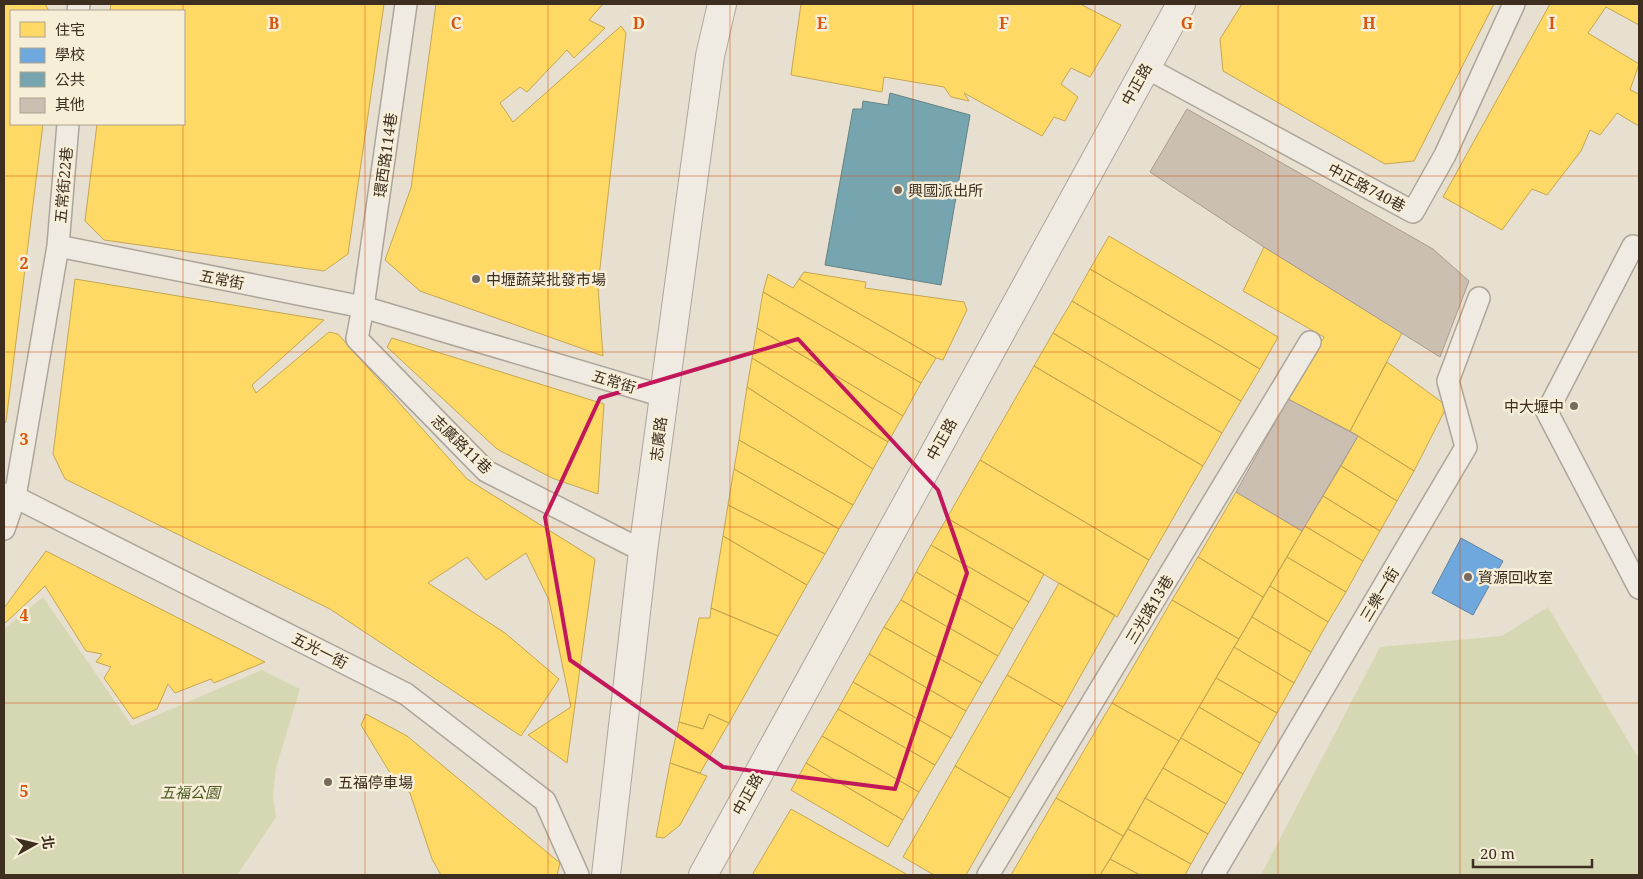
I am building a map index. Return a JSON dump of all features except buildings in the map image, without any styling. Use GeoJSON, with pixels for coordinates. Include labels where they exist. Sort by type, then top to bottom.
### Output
{"type":"FeatureCollection","features":[{"type":"Feature","properties":{"kind":"street","name":"志廣路"},"geometry":{"type":"LineString","coordinates":[[606,875],[643,551],[663,396],[710,56],[722,4]]}},
{"type":"Feature","properties":{"kind":"street","name":"中正路"},"geometry":{"type":"LineString","coordinates":[[703,875],[1181,4]]}},
{"type":"Feature","properties":{"kind":"lane","name":"環西路114巷"},"geometry":{"type":"LineString","coordinates":[[363,307],[406,4]]}},
{"type":"Feature","properties":{"kind":"lane","name":"中正路740巷"},"geometry":{"type":"LineString","coordinates":[[1145,67],[1413,212],[1445,155],[1514,4]]}},
{"type":"Feature","properties":{"kind":"lane","name":"五常街22巷"},"geometry":{"type":"LineString","coordinates":[[58,246],[68,125]]}},
{"type":"Feature","properties":{"kind":"lane","name":"五常街"},"geometry":{"type":"LineString","coordinates":[[58,246],[363,307],[663,396]]}},
{"type":"Feature","properties":{"kind":"lane"},"geometry":{"type":"LineString","coordinates":[[4,529],[58,246]]}},
{"type":"Feature","properties":{"kind":"lane"},"geometry":{"type":"LineString","coordinates":[[1633,246],[1547,412],[1639,588]]}},
{"type":"Feature","properties":{"kind":"lane","name":"三樂一街"},"geometry":{"type":"LineString","coordinates":[[1213,875],[1466,447],[1448,381],[1479,298]]}},
{"type":"Feature","properties":{"kind":"lane","name":"志廣路11巷"},"geometry":{"type":"LineString","coordinates":[[363,307],[357,339],[486,471],[643,551]]}},
{"type":"Feature","properties":{"kind":"lane","name":"三光路13巷"},"geometry":{"type":"LineString","coordinates":[[988,875],[1310,342]]}},
{"type":"Feature","properties":{"kind":"lane","name":"五光一街"},"geometry":{"type":"LineString","coordinates":[[9,496],[406,694],[544,801],[578,875]]}},
{"type":"Feature","properties":{"kind":"highlighted area"},"geometry":{"type":"Polygon","coordinates":[[[798,339],[938,490],[967,573],[895,789],[723,767],[570,660],[545,517],[600,398],[798,339]]]}},
{"type":"Feature","properties":{"kind":"green space","name":"五福公園"},"geometry":{"type":"Polygon","coordinates":[[[43,597],[132,726],[262,670],[300,689],[276,768],[273,796],[276,817],[237,875],[4,875],[4,629],[43,597]]]}},
{"type":"Feature","properties":{"kind":"green space"},"geometry":{"type":"Polygon","coordinates":[[[1548,607],[1639,759],[1639,875],[1261,875],[1380,647],[1502,636],[1548,607]]]}},
{"type":"Feature","properties":{"kind":"place","name":"興國派出所"},"geometry":{"type":"Point","coordinates":[898,190]}},
{"type":"Feature","properties":{"kind":"place","name":"中壢蔬菜批發市場"},"geometry":{"type":"Point","coordinates":[476,279]}},
{"type":"Feature","properties":{"kind":"place","name":"中大壢中"},"geometry":{"type":"Point","coordinates":[1574,406]}},
{"type":"Feature","properties":{"kind":"place","name":"資源回收室"},"geometry":{"type":"Point","coordinates":[1468,577]}},
{"type":"Feature","properties":{"kind":"place","name":"五福停車場"},"geometry":{"type":"Point","coordinates":[328,782]}}]}
